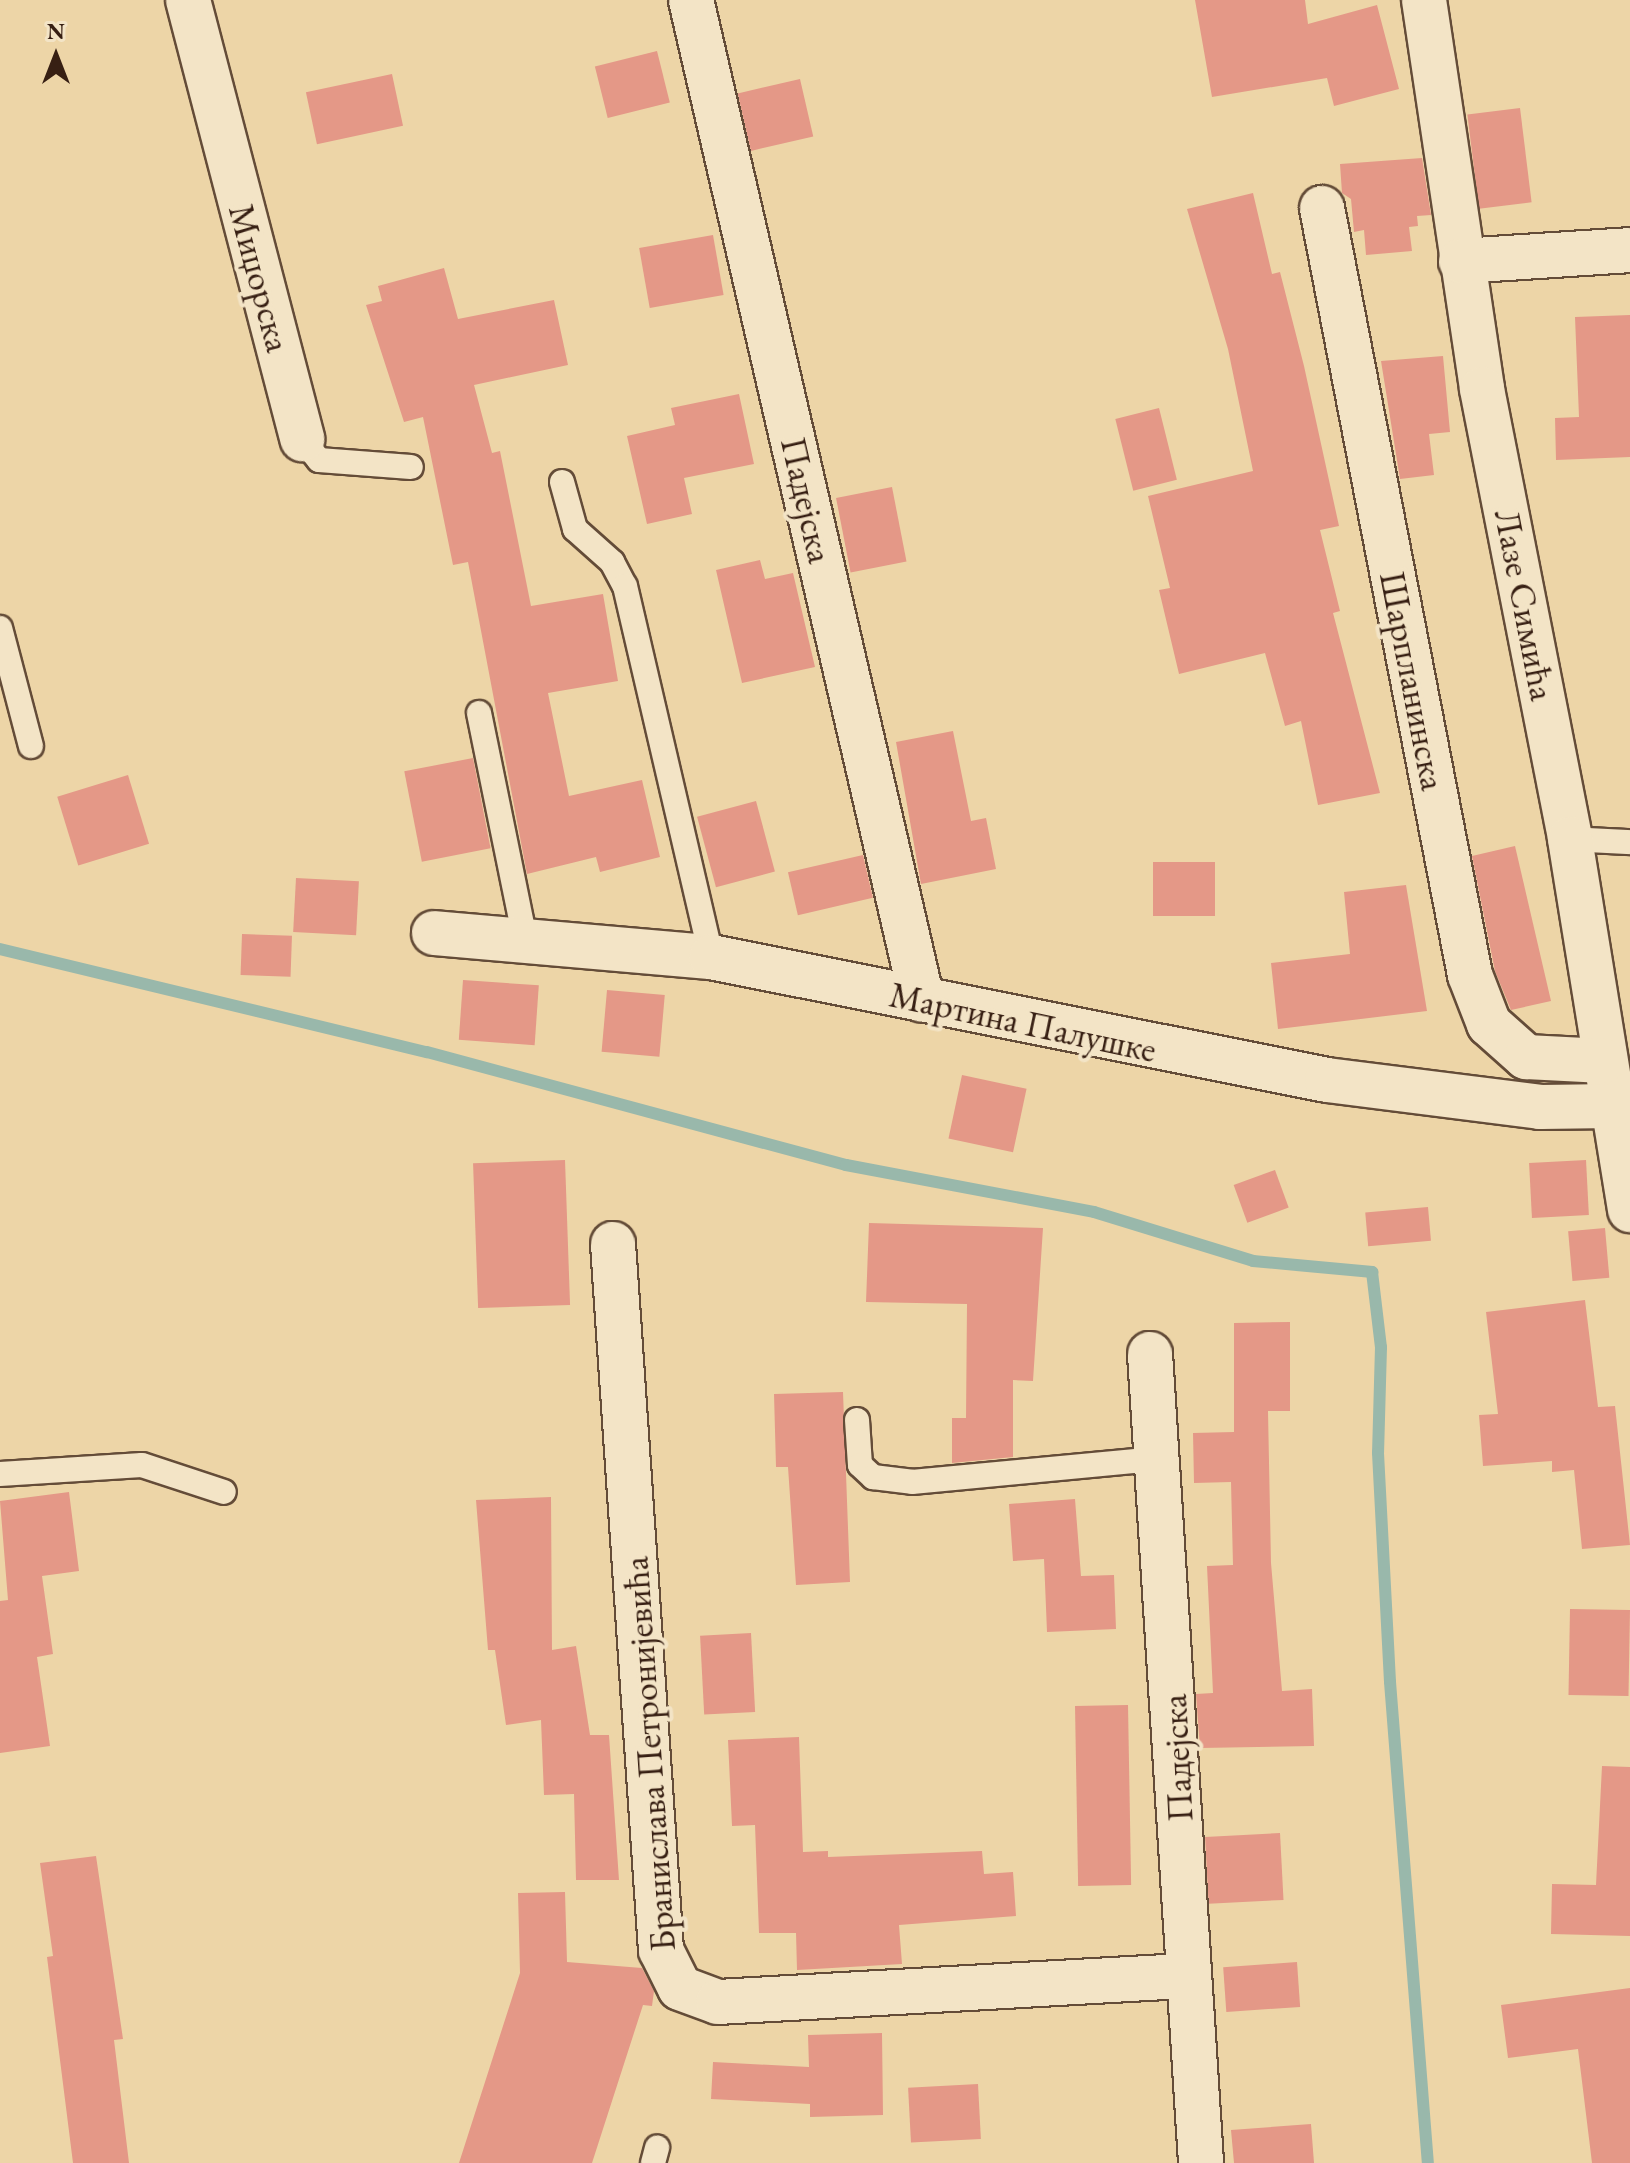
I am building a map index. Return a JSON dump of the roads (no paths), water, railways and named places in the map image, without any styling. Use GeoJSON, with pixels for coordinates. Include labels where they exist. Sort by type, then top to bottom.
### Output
{"type":"FeatureCollection","features":[{"type":"Feature","properties":{"kind":"street","name":"Миџорска"},"geometry":{"type":"LineString","coordinates":[[188,0],[302,439]]}},
{"type":"Feature","properties":{"kind":"street","name":"Падејска"},"geometry":{"type":"LineString","coordinates":[[691,0],[922,1000]]}},
{"type":"Feature","properties":{"kind":"street","name":"Лазе Симића"},"geometry":{"type":"LineString","coordinates":[[1424,0],[1461,261],[1570,839],[1630,1210]]}},
{"type":"Feature","properties":{"kind":"street","name":"Шарпланинска"},"geometry":{"type":"LineString","coordinates":[[1322,208],[1470,975],[1489,1024],[1526,1057],[1604,1061]]}},
{"type":"Feature","properties":{"kind":"street"},"geometry":{"type":"LineString","coordinates":[[1461,261],[1630,250]]}},
{"type":"Feature","properties":{"kind":"street","name":"Мартина Палушке"},"geometry":{"type":"LineString","coordinates":[[434,933],[711,957],[1327,1080],[1540,1107],[1613,1106]]}},
{"type":"Feature","properties":{"kind":"street","name":"Бранислава Петронијевића"},"geometry":{"type":"LineString","coordinates":[[613,1244],[661,1950],[680,1988],[718,2002],[1188,1976]]}},
{"type":"Feature","properties":{"kind":"street","name":"Падејска"},"geometry":{"type":"LineString","coordinates":[[1150,1354],[1201,2163]]}},
{"type":"Feature","properties":{"kind":"lane","name":"Миџорска"},"geometry":{"type":"LineString","coordinates":[[302,439],[319,460],[411,467]]}},
{"type":"Feature","properties":{"kind":"lane"},"geometry":{"type":"LineString","coordinates":[[562,482],[575,529],[612,562],[625,586],[711,957]]}},
{"type":"Feature","properties":{"kind":"lane"},"geometry":{"type":"LineString","coordinates":[[0,628],[31,746]]}},
{"type":"Feature","properties":{"kind":"lane"},"geometry":{"type":"LineString","coordinates":[[479,713],[525,939]]}},
{"type":"Feature","properties":{"kind":"lane"},"geometry":{"type":"LineString","coordinates":[[1570,839],[1630,842]]}},
{"type":"Feature","properties":{"kind":"lane"},"geometry":{"type":"LineString","coordinates":[[857,1420],[860,1465],[873,1477],[912,1482],[1157,1459]]}},
{"type":"Feature","properties":{"kind":"lane"},"geometry":{"type":"LineString","coordinates":[[0,1474],[142,1465],[224,1492]]}},
{"type":"Feature","properties":{"kind":"waterway"},"geometry":{"type":"LineString","coordinates":[[0,949],[427,1052],[846,1165],[1094,1212],[1253,1261],[1372,1272],[1381,1347],[1378,1453],[1390,1682],[1428,2163]]}}]}
